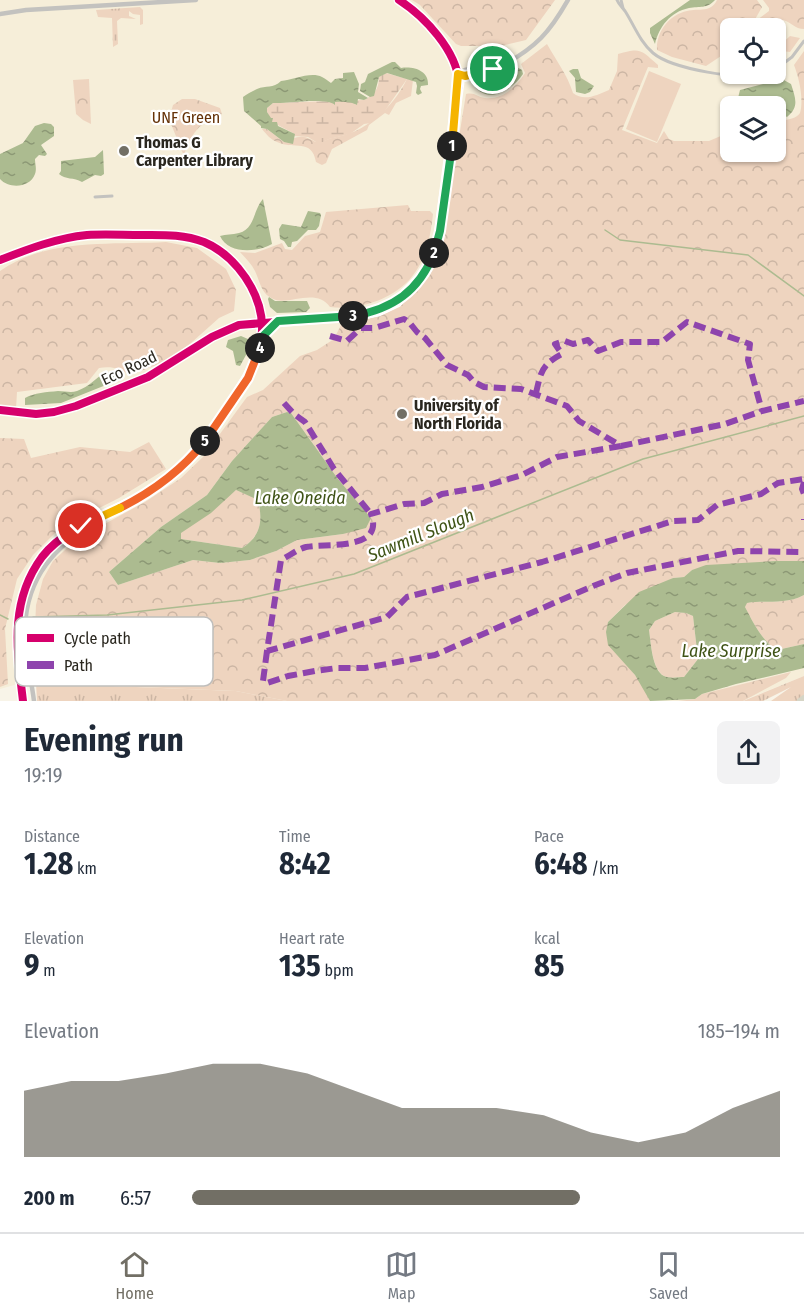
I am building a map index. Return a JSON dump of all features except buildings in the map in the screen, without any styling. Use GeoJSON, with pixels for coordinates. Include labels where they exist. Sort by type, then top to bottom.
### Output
{"type":"FeatureCollection","features":[{"type":"Feature","properties":{"kind":"highway"},"geometry":{"type":"LineString","coordinates":[[800,701],[804,698]]}},
{"type":"Feature","properties":{"kind":"street"},"geometry":{"type":"LineString","coordinates":[[0,14],[26,10],[196,0]]}},
{"type":"Feature","properties":{"kind":"street"},"geometry":{"type":"LineString","coordinates":[[399,0],[415,12],[447,48],[455,61],[458,74],[465,70],[513,59],[540,39],[553,24],[568,0]]}},
{"type":"Feature","properties":{"kind":"street"},"geometry":{"type":"LineString","coordinates":[[617,0],[646,47],[656,56],[667,62],[720,73]]}},
{"type":"Feature","properties":{"kind":"street"},"geometry":{"type":"LineString","coordinates":[[621,0],[623,8]]}},
{"type":"Feature","properties":{"kind":"street"},"geometry":{"type":"LineString","coordinates":[[786,62],[804,42]]}},
{"type":"Feature","properties":{"kind":"street","name":"Eco Road"},"geometry":{"type":"LineString","coordinates":[[0,410],[36,414],[70,408],[148,377],[212,337],[248,323],[350,316],[378,311],[397,302],[424,274],[438,244],[453,136],[458,74]]}},
{"type":"Feature","properties":{"kind":"street"},"geometry":{"type":"LineString","coordinates":[[95,197],[112,196]]}},
{"type":"Feature","properties":{"kind":"street"},"geometry":{"type":"LineString","coordinates":[[0,260],[46,243],[88,235],[186,237],[205,243],[230,259],[253,292],[260,310],[261,322],[257,359],[248,378],[197,451],[166,480],[79,532],[57,550],[34,585],[27,617]]}},
{"type":"Feature","properties":{"kind":"street"},"geometry":{"type":"LineString","coordinates":[[261,338],[278,321]]}},
{"type":"Feature","properties":{"kind":"street"},"geometry":{"type":"LineString","coordinates":[[18,617],[27,584],[43,556],[62,538],[81,526],[114,511]]}},
{"type":"Feature","properties":{"kind":"street"},"geometry":{"type":"LineString","coordinates":[[32,686],[34,701]]}},
{"type":"Feature","properties":{"kind":"shaded area","name":"University of North Florida"},"geometry":{"type":"Polygon","coordinates":[[[0,0],[804,0],[804,676],[742,701],[287,701],[236,691],[119,686],[213,686],[213,617],[15,617],[15,685],[0,689],[0,0]]]}},
{"type":"Feature","properties":{"kind":"green space"},"geometry":{"type":"Polygon","coordinates":[[[412,0],[555,0],[526,40],[501,46],[461,46],[456,44],[420,5],[412,0]]]}},
{"type":"Feature","properties":{"kind":"green space"},"geometry":{"type":"Polygon","coordinates":[[[717,0],[757,0],[762,7],[756,18],[720,18],[720,57],[706,66],[672,57],[657,50],[661,31],[669,20],[681,13],[708,8],[717,0]]]}},
{"type":"Feature","properties":{"kind":"green space"},"geometry":{"type":"Polygon","coordinates":[[[763,0],[804,0],[804,29],[788,22],[786,18],[760,18],[769,11],[763,0]]]}},
{"type":"Feature","properties":{"kind":"green space"},"geometry":{"type":"Polygon","coordinates":[[[140,7],[143,10],[143,24],[140,25],[140,15],[129,11],[129,16],[136,19],[121,18],[117,21],[118,44],[113,47],[112,18],[98,17],[96,10],[140,7]]]}},
{"type":"Feature","properties":{"kind":"green space"},"geometry":{"type":"Polygon","coordinates":[[[790,36],[800,38],[790,52],[786,52],[786,40],[790,36]]]}},
{"type":"Feature","properties":{"kind":"green space"},"geometry":{"type":"Polygon","coordinates":[[[547,44],[565,74],[573,93],[582,97],[595,96],[609,90],[617,71],[618,54],[640,51],[658,65],[658,68],[648,67],[622,130],[657,143],[664,131],[669,139],[674,141],[709,141],[720,136],[720,162],[786,162],[786,120],[800,113],[801,101],[798,76],[794,65],[804,51],[804,561],[776,561],[692,570],[684,577],[673,578],[625,605],[608,622],[628,666],[642,684],[650,701],[287,701],[236,691],[115,686],[213,686],[213,617],[35,617],[36,605],[43,579],[53,561],[77,539],[145,502],[181,478],[203,457],[247,397],[263,390],[300,356],[317,350],[334,339],[343,321],[374,317],[388,312],[400,305],[421,286],[439,260],[466,94],[485,98],[498,97],[518,83],[525,73],[521,64],[547,44]],[[287,412],[272,417],[232,461],[207,495],[161,527],[109,572],[118,585],[193,560],[220,563],[250,560],[276,551],[297,540],[343,534],[370,518],[338,479],[291,413],[287,412]]]}},
{"type":"Feature","properties":{"kind":"green space"},"geometry":{"type":"Polygon","coordinates":[[[649,71],[681,84],[657,142],[626,129],[649,71]]]}},
{"type":"Feature","properties":{"kind":"green space"},"geometry":{"type":"Polygon","coordinates":[[[386,73],[407,79],[384,112],[371,123],[364,124],[350,134],[316,142],[308,137],[294,136],[293,133],[272,122],[267,112],[267,108],[273,103],[364,100],[375,91],[379,77],[386,73]]]}},
{"type":"Feature","properties":{"kind":"green space"},"geometry":{"type":"Polygon","coordinates":[[[89,79],[91,124],[76,114],[73,80],[89,79]]]}},
{"type":"Feature","properties":{"kind":"green space"},"geometry":{"type":"Polygon","coordinates":[[[407,79],[413,80],[411,96],[396,103],[389,115],[385,113],[369,125],[367,130],[332,149],[326,163],[322,165],[316,162],[311,150],[306,147],[277,142],[262,129],[267,129],[284,142],[300,137],[321,142],[356,131],[385,110],[407,79]]]}},
{"type":"Feature","properties":{"kind":"green space","name":"UNF Green"},"geometry":{"type":"Polygon","coordinates":[[[182,99],[195,99],[220,108],[222,114],[208,120],[197,130],[184,156],[169,119],[173,105],[182,99]]]}},
{"type":"Feature","properties":{"kind":"green space"},"geometry":{"type":"Polygon","coordinates":[[[408,205],[411,211],[430,211],[433,214],[426,251],[409,280],[400,289],[378,301],[342,308],[330,307],[325,301],[311,297],[276,300],[264,292],[250,263],[240,252],[255,253],[282,243],[285,249],[292,250],[305,236],[320,232],[326,212],[408,205]]]}},
{"type":"Feature","properties":{"kind":"green space"},"geometry":{"type":"Polygon","coordinates":[[[166,242],[197,248],[226,269],[236,290],[234,311],[219,318],[167,361],[130,375],[115,368],[99,368],[87,383],[17,392],[16,409],[0,406],[0,271],[18,260],[58,248],[166,242]]]}},
{"type":"Feature","properties":{"kind":"green space"},"geometry":{"type":"Polygon","coordinates":[[[0,438],[24,439],[31,458],[80,447],[130,452],[149,442],[166,469],[119,498],[60,528],[33,555],[17,579],[5,629],[8,684],[0,687],[0,438]]]}},
{"type":"Feature","properties":{"kind":"green space"},"geometry":{"type":"Polygon","coordinates":[[[236,490],[258,499],[259,527],[248,543],[242,548],[181,539],[180,533],[236,490]]]}},
{"type":"Feature","properties":{"kind":"green space"},"geometry":{"type":"Polygon","coordinates":[[[804,595],[804,644],[777,650],[758,631],[745,607],[746,603],[783,601],[804,595]]]}},
{"type":"Feature","properties":{"kind":"green space"},"geometry":{"type":"Polygon","coordinates":[[[675,612],[693,616],[698,659],[684,677],[671,678],[664,676],[657,668],[649,630],[655,621],[675,612]]]}},
{"type":"Feature","properties":{"kind":"green space"},"geometry":{"type":"Polygon","coordinates":[[[791,672],[786,678],[743,701],[678,701],[695,699],[702,694],[791,672]]]}},
{"type":"Feature","properties":{"kind":"green space"},"geometry":{"type":"Polygon","coordinates":[[[804,676],[804,696],[797,701],[771,701],[791,687],[763,701],[743,701],[804,676]]]}},
{"type":"Feature","properties":{"kind":"green space"},"geometry":{"type":"Polygon","coordinates":[[[36,686],[111,686],[236,691],[287,701],[37,701],[36,686]]]}},
{"type":"Feature","properties":{"kind":"water"},"geometry":{"type":"Polygon","coordinates":[[[690,0],[715,0],[706,6],[689,8],[676,13],[666,21],[655,44],[650,28],[690,0]]]}},
{"type":"Feature","properties":{"kind":"water"},"geometry":{"type":"Polygon","coordinates":[[[392,62],[401,68],[416,69],[426,76],[428,85],[421,86],[422,93],[418,95],[416,93],[416,82],[387,73],[379,77],[374,96],[370,97],[360,91],[361,84],[365,82],[368,74],[392,62]]]}},
{"type":"Feature","properties":{"kind":"water"},"geometry":{"type":"Polygon","coordinates":[[[515,66],[522,70],[523,74],[507,90],[493,95],[486,94],[474,85],[476,81],[497,77],[515,66]]]}},
{"type":"Feature","properties":{"kind":"water"},"geometry":{"type":"Polygon","coordinates":[[[578,69],[581,78],[594,86],[590,92],[585,94],[576,92],[575,78],[569,71],[578,69]]]}},
{"type":"Feature","properties":{"kind":"water"},"geometry":{"type":"Polygon","coordinates":[[[354,72],[359,84],[358,92],[368,98],[358,99],[357,105],[344,102],[335,102],[335,105],[323,101],[306,101],[273,103],[267,108],[267,112],[273,118],[272,122],[277,122],[278,126],[295,134],[293,144],[284,142],[267,129],[261,128],[244,111],[243,97],[257,89],[307,75],[318,75],[331,83],[335,79],[343,78],[343,73],[354,72]]]}},
{"type":"Feature","properties":{"kind":"water"},"geometry":{"type":"Polygon","coordinates":[[[786,81],[791,84],[795,106],[787,117],[786,96],[738,96],[740,90],[763,84],[786,84],[786,81]]]}},
{"type":"Feature","properties":{"kind":"water"},"geometry":{"type":"Polygon","coordinates":[[[44,123],[54,127],[54,136],[41,145],[47,154],[39,155],[35,159],[36,170],[32,179],[19,186],[4,182],[0,179],[0,154],[23,143],[35,126],[44,123]]]}},
{"type":"Feature","properties":{"kind":"water"},"geometry":{"type":"Polygon","coordinates":[[[103,150],[104,174],[101,176],[95,175],[82,182],[59,174],[61,161],[95,157],[103,150]]]}},
{"type":"Feature","properties":{"kind":"water"},"geometry":{"type":"Polygon","coordinates":[[[263,199],[272,244],[258,249],[243,250],[224,242],[220,236],[239,233],[248,228],[263,199]]]}},
{"type":"Feature","properties":{"kind":"water"},"geometry":{"type":"Polygon","coordinates":[[[308,211],[320,213],[319,226],[316,230],[308,230],[297,241],[292,242],[291,247],[288,247],[280,239],[279,229],[282,224],[301,227],[308,211]]]}},
{"type":"Feature","properties":{"kind":"water"},"geometry":{"type":"Polygon","coordinates":[[[269,297],[275,301],[307,301],[310,308],[306,312],[277,313],[270,307],[269,297]]]}},
{"type":"Feature","properties":{"kind":"water"},"geometry":{"type":"Polygon","coordinates":[[[241,336],[248,339],[246,355],[240,366],[236,365],[233,351],[226,347],[228,340],[241,336]]]}},
{"type":"Feature","properties":{"kind":"water"},"geometry":{"type":"Polygon","coordinates":[[[105,372],[114,372],[122,376],[121,379],[61,403],[25,405],[25,398],[32,395],[77,391],[105,372]]]}},
{"type":"Feature","properties":{"kind":"water","name":"Lake Oneida"},"geometry":{"type":"Polygon","coordinates":[[[287,412],[291,413],[338,479],[371,518],[366,528],[343,534],[297,540],[276,551],[250,560],[220,563],[193,560],[118,585],[109,572],[161,527],[207,495],[232,461],[272,417],[287,412]],[[236,490],[211,513],[181,533],[181,539],[242,548],[253,538],[259,527],[258,500],[236,490]]]}},
{"type":"Feature","properties":{"kind":"water","name":"Lake Surprise"},"geometry":{"type":"Polygon","coordinates":[[[804,561],[804,595],[783,601],[747,603],[745,607],[762,636],[777,650],[804,644],[804,668],[736,684],[702,694],[695,699],[650,701],[635,675],[608,645],[606,632],[608,622],[639,592],[673,578],[684,577],[692,570],[706,565],[804,561]],[[675,612],[655,621],[649,630],[651,649],[657,668],[666,677],[684,677],[698,659],[693,616],[675,612]]]}},
{"type":"Feature","properties":{"kind":"waterway"},"geometry":{"type":"LineString","coordinates":[[605,230],[620,240],[748,255],[804,296]]}},
{"type":"Feature","properties":{"kind":"waterway","name":"Sawmill Slough"},"geometry":{"type":"LineString","coordinates":[[33,617],[107,615],[242,600],[354,574],[643,459],[804,416]]}},
{"type":"Feature","properties":{"kind":"waterway"},"geometry":{"type":"LineString","coordinates":[[0,615],[8,619]]}},
{"type":"Feature","properties":{"kind":"marked path"},"geometry":{"type":"LineString","coordinates":[[330,336],[347,341],[361,328],[374,328],[404,319],[425,338],[447,365],[468,375],[474,382],[484,387],[521,389],[567,406],[579,421],[621,446],[725,424],[762,411],[804,401]]}},
{"type":"Feature","properties":{"kind":"marked path"},"geometry":{"type":"LineString","coordinates":[[536,393],[543,370],[562,354],[555,344],[565,341],[573,344],[588,340],[598,351],[621,342],[662,342],[687,322],[750,344],[748,360],[762,411]]}},
{"type":"Feature","properties":{"kind":"marked path"},"geometry":{"type":"LineString","coordinates":[[284,403],[305,422],[334,469],[371,514]]}},
{"type":"Feature","properties":{"kind":"marked path"},"geometry":{"type":"LineString","coordinates":[[621,446],[557,457],[522,475],[482,487],[442,494],[424,503],[404,504],[371,514],[373,526],[370,534],[362,540],[339,545],[306,547],[281,560],[267,651],[387,617],[407,597],[542,562],[673,521],[698,520],[717,505],[761,494],[778,483],[804,479]]}},
{"type":"Feature","properties":{"kind":"marked path"},"geometry":{"type":"LineString","coordinates":[[804,482],[802,489],[804,494]]}},
{"type":"Feature","properties":{"kind":"marked path"},"geometry":{"type":"LineString","coordinates":[[267,651],[263,681],[267,683],[315,671],[365,668],[435,655],[627,573],[738,551],[804,552]]}},
{"type":"Feature","properties":{"kind":"cycle path"},"geometry":{"type":"LineString","coordinates":[[0,410],[36,414],[76,406],[148,377],[212,337],[239,325],[350,316],[378,311],[397,302],[424,274],[438,244],[459,82],[452,58],[438,35],[419,15],[399,0]]}},
{"type":"Feature","properties":{"kind":"cycle path"},"geometry":{"type":"LineString","coordinates":[[0,260],[54,241],[76,236],[181,236],[204,242],[231,260],[251,286],[262,320],[260,346],[251,371],[237,395],[201,445],[156,487],[76,529],[52,546],[31,574],[24,591],[19,617]]}},
{"type":"Feature","properties":{"kind":"cycle path"},"geometry":{"type":"LineString","coordinates":[[21,686],[23,701]]}},
{"type":"Feature","properties":{"kind":"place","name":"Thomas G Carpenter Library"},"geometry":{"type":"Point","coordinates":[124,151]}},
{"type":"Feature","properties":{"kind":"place","name":"University of North Florida"},"geometry":{"type":"Point","coordinates":[402,414]}},
{"type":"Feature","properties":{"kind":"route"},"geometry":{"type":"LineString","coordinates":[[81,526],[143,496],[166,480],[193,456],[248,378],[257,359],[261,338],[278,321],[350,316],[378,311],[397,302],[412,288],[424,274],[438,244],[453,136],[458,74],[465,76],[493,69]]}}]}
